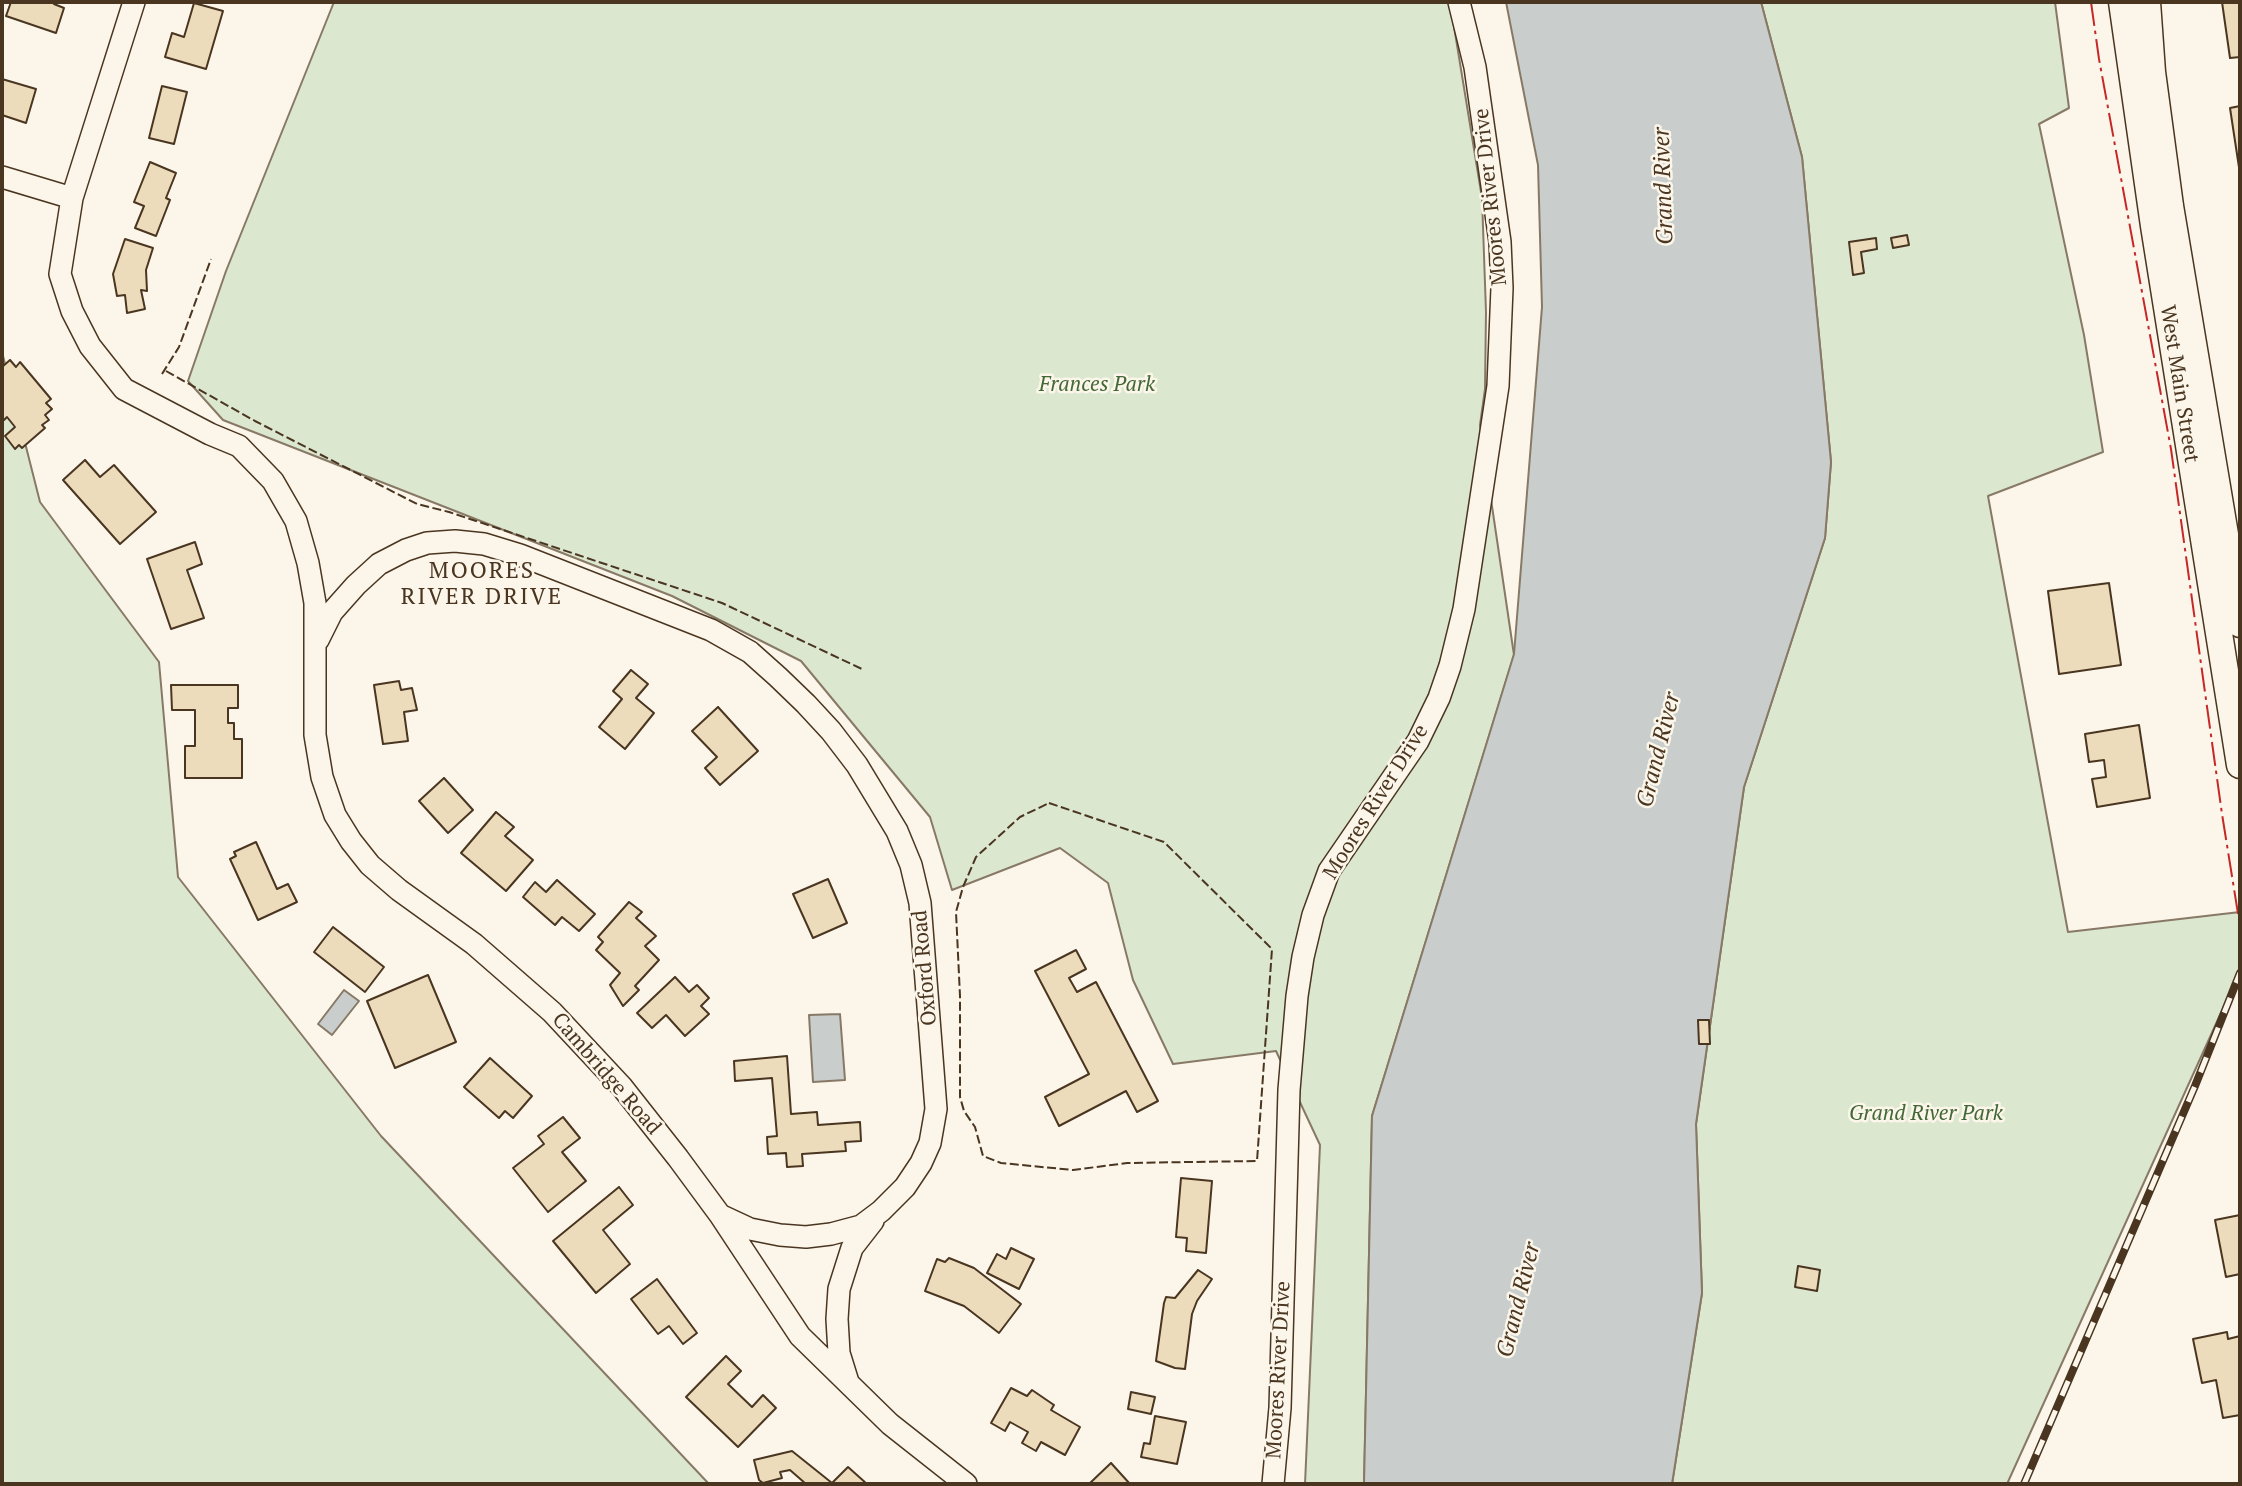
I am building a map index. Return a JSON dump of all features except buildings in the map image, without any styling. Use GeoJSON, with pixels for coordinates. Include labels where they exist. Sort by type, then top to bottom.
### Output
{"type":"FeatureCollection","features":[{"type":"Feature","properties":{"kind":"main road","name":"West Main Street"},"geometry":{"type":"LineString","coordinates":[[2122,2],[2154,226],[2240,765]]}},
{"type":"Feature","properties":{"kind":"main road","name":"West Main Street"},"geometry":{"type":"LineString","coordinates":[[2147,2],[2152,72],[2171,206],[2240,624]]}},
{"type":"Feature","properties":{"kind":"street","name":"Cambridge Road"},"geometry":{"type":"LineString","coordinates":[[134,2],[72,198],[60,274],[72,312],[90,346],[124,389],[210,434],[239,446],[273,481],[296,521],[315,603],[315,735],[322,777],[335,816],[370,865],[399,890],[474,944],[552,1012],[622,1087],[720,1215],[800,1336],[901,1433],[966,1484]]}},
{"type":"Feature","properties":{"kind":"street","name":"Moores River Drive"},"geometry":{"type":"LineString","coordinates":[[1273,1484],[1280,1408],[1289,1090],[1303,957],[1313,915],[1329,871],[1418,741],[1439,698],[1450,666],[1464,609],[1498,386],[1502,288],[1500,242],[1475,67],[1459,2]]}},
{"type":"Feature","properties":{"kind":"street"},"geometry":{"type":"LineString","coordinates":[[2,177],[72,198]]}},
{"type":"Feature","properties":{"kind":"street","name":"Oxford Road"},"geometry":{"type":"LineString","coordinates":[[315,645],[332,612],[379,564],[427,543],[455,541],[484,544],[520,555],[711,630],[750,652],[831,732],[857,765],[897,831],[911,865],[920,903],[936,1109],[930,1143],[921,1163],[905,1187],[881,1211],[852,1248],[839,1289],[839,1353],[849,1384]]}},
{"type":"Feature","properties":{"kind":"street","name":"Oxford Road"},"geometry":{"type":"LineString","coordinates":[[720,1215],[750,1229],[806,1237],[860,1226],[881,1211]]}},
{"type":"Feature","properties":{"kind":"green space","name":"Frances Park"},"geometry":{"type":"Polygon","coordinates":[[[334,2],[1450,2],[1482,198],[1486,312],[1485,389],[1480,425],[1514,655],[1372,1116],[1364,1484],[1305,1484],[1320,1145],[1276,1051],[1173,1064],[1133,980],[1108,883],[1060,848],[952,890],[930,817],[801,661],[672,596],[223,420],[188,381],[226,271],[334,2]]]}},
{"type":"Feature","properties":{"kind":"green space","name":"Grand River Park"},"geometry":{"type":"Polygon","coordinates":[[[1761,2],[2055,2],[2069,108],[2039,124],[2084,335],[2103,452],[1988,496],[2068,932],[2240,912],[2240,971],[2007,1484],[1672,1484],[1702,1293],[1696,1124],[1744,787],[1825,538],[1831,462],[1802,157],[1761,2]]]}},
{"type":"Feature","properties":{"kind":"green space"},"geometry":{"type":"Polygon","coordinates":[[[2,352],[40,502],[159,662],[178,877],[381,1136],[709,1484],[2,1484],[2,352]]]}},
{"type":"Feature","properties":{"kind":"water","name":"Grand River"},"geometry":{"type":"Polygon","coordinates":[[[1506,2],[1761,2],[1802,157],[1831,462],[1825,538],[1744,787],[1696,1124],[1702,1293],[1672,1484],[1364,1484],[1372,1116],[1514,654],[1542,307],[1538,165],[1506,2]]]}},
{"type":"Feature","properties":{"kind":"water"},"geometry":{"type":"Polygon","coordinates":[[[344,990],[359,1001],[332,1035],[318,1024],[344,990]]]}},
{"type":"Feature","properties":{"kind":"water"},"geometry":{"type":"Polygon","coordinates":[[[840,1014],[845,1080],[813,1082],[809,1015],[840,1014]]]}},
{"type":"Feature","properties":{"kind":"railway"},"geometry":{"type":"LineString","coordinates":[[2024,1484],[2195,1086],[2240,973]]}},
{"type":"Feature","properties":{"kind":"fence"},"geometry":{"type":"LineString","coordinates":[[162,374],[179,347],[211,259]]}},
{"type":"Feature","properties":{"kind":"fence"},"geometry":{"type":"LineString","coordinates":[[166,371],[255,421],[417,504],[449,512],[722,603],[864,670]]}},
{"type":"Feature","properties":{"kind":"fence"},"geometry":{"type":"LineString","coordinates":[[1049,803],[1164,842],[1272,949],[1257,1161],[1127,1163],[1073,1170],[1001,1163],[983,1156],[975,1127],[964,1111],[960,1097],[960,996],[956,912],[976,857],[1020,817],[1049,803]]}},
{"type":"Feature","properties":{"kind":"power"},"geometry":{"type":"LineString","coordinates":[[2091,2],[2099,59],[2171,449],[2240,926]]}},
{"type":"Feature","properties":{"kind":"district","name":"MOORES RIVER DRIVE"},"geometry":{"type":"Point","coordinates":[482,584]}}]}
